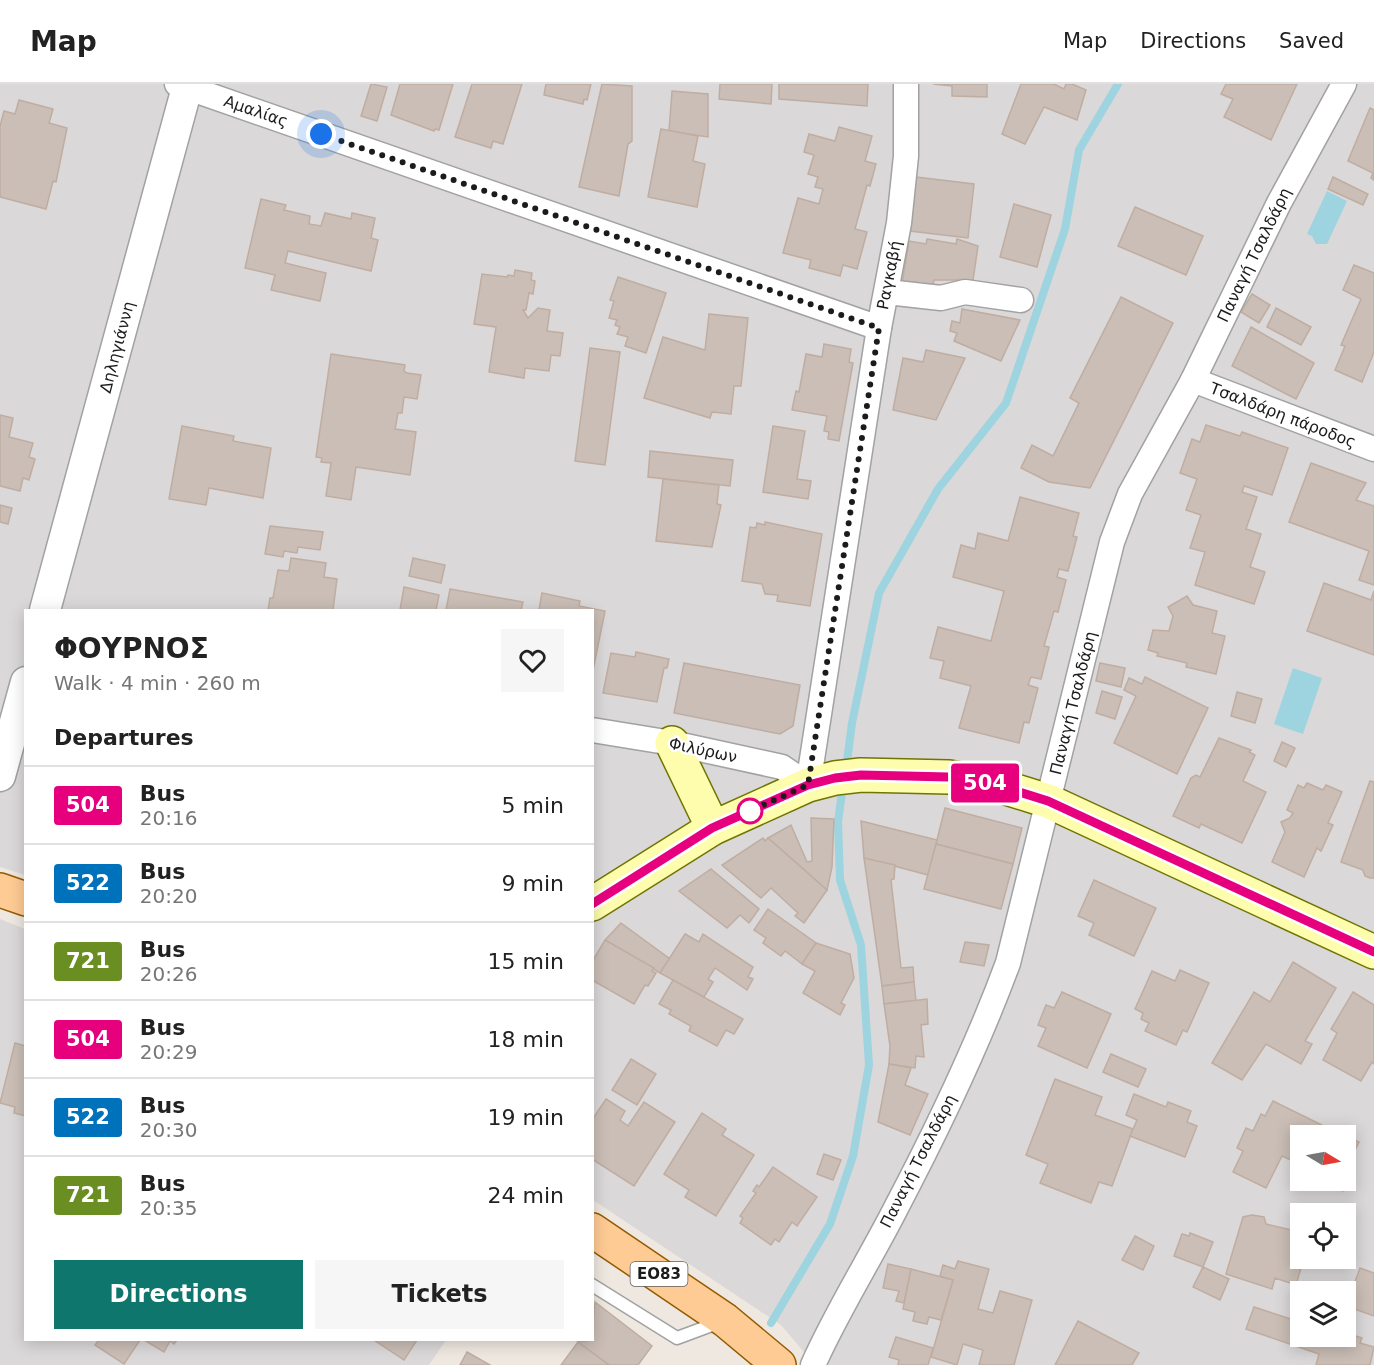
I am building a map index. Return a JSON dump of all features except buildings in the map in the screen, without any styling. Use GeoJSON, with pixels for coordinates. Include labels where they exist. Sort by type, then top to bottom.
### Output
{"type":"FeatureCollection","features":[{"type":"Feature","properties":{"kind":"main road"},"geometry":{"type":"LineString","coordinates":[[672,743],[712,828]]}},
{"type":"Feature","properties":{"kind":"main road"},"geometry":{"type":"LineString","coordinates":[[594,903],[712,828],[808,785],[861,775],[949,777],[1000,786],[1048,801],[1374,952]]}},
{"type":"Feature","properties":{"kind":"main road"},"geometry":{"type":"LineString","coordinates":[[0,890],[24,898]]}},
{"type":"Feature","properties":{"kind":"main road","name":"ΕΟ83"},"geometry":{"type":"LineString","coordinates":[[594,1231],[735,1328],[779,1365]]}},
{"type":"Feature","properties":{"kind":"street","name":"Ραγκαβή"},"geometry":{"type":"LineString","coordinates":[[808,785],[879,328],[899,223],[906,156],[906,84]]}},
{"type":"Feature","properties":{"kind":"street","name":"Παναγή Τσαλδάρη"},"geometry":{"type":"LineString","coordinates":[[813,1365],[830,1327],[896,1209],[968,1064],[1008,963],[1112,542],[1130,494],[1193,380],[1279,204],[1344,84]]}},
{"type":"Feature","properties":{"kind":"street","name":"Αμαλίας"},"geometry":{"type":"LineString","coordinates":[[184,85],[879,328]]}},
{"type":"Feature","properties":{"kind":"street","name":"Δηληγιάννη"},"geometry":{"type":"LineString","coordinates":[[45,609],[184,85]]}},
{"type":"Feature","properties":{"kind":"street"},"geometry":{"type":"LineString","coordinates":[[887,292],[941,298],[965,292],[1021,300]]}},
{"type":"Feature","properties":{"kind":"street","name":"Τσαλδάρη πάροδος"},"geometry":{"type":"LineString","coordinates":[[1193,380],[1374,449]]}},
{"type":"Feature","properties":{"kind":"street"},"geometry":{"type":"LineString","coordinates":[[0,776],[24,689]]}},
{"type":"Feature","properties":{"kind":"street","name":"Φιλύρων"},"geometry":{"type":"LineString","coordinates":[[594,730],[672,743],[782,767],[808,785]]}},
{"type":"Feature","properties":{"kind":"lane"},"geometry":{"type":"LineString","coordinates":[[594,1286],[677,1338],[735,1328]]}},
{"type":"Feature","properties":{"kind":"shaded area"},"geometry":{"type":"Polygon","coordinates":[[[0,84],[1374,84],[1374,1365],[815,1365],[781,1325],[594,1201],[594,609],[24,609],[24,875],[0,867],[0,84]]]}},
{"type":"Feature","properties":{"kind":"shaded area"},"geometry":{"type":"Polygon","coordinates":[[[0,919],[24,929],[24,1341],[445,1341],[429,1365],[0,1365],[0,919]]]}},
{"type":"Feature","properties":{"kind":"water"},"geometry":{"type":"Polygon","coordinates":[[[1327,191],[1347,201],[1327,244],[1316,244],[1312,236],[1307,234],[1327,191]]]}},
{"type":"Feature","properties":{"kind":"water"},"geometry":{"type":"Polygon","coordinates":[[[1293,668],[1322,678],[1303,734],[1274,724],[1293,668]]]}},
{"type":"Feature","properties":{"kind":"waterway"},"geometry":{"type":"LineString","coordinates":[[846,769],[852,723],[879,593],[938,489],[1006,403],[1065,229],[1079,150],[1118,84]]}},
{"type":"Feature","properties":{"kind":"waterway"},"geometry":{"type":"LineString","coordinates":[[771,1323],[830,1224],[853,1156],[869,1065],[861,945],[840,880],[838,822],[843,785]]}},
{"type":"Feature","properties":{"kind":"bus line","name":"504"},"geometry":{"type":"LineString","coordinates":[[594,903],[712,828],[808,785],[835,778],[861,775],[949,777],[1000,786],[1048,801],[1374,952]]}},
{"type":"Feature","properties":{"kind":"route"},"geometry":{"type":"LineString","coordinates":[[321,134],[879,328],[808,785],[750,811]]}}]}
